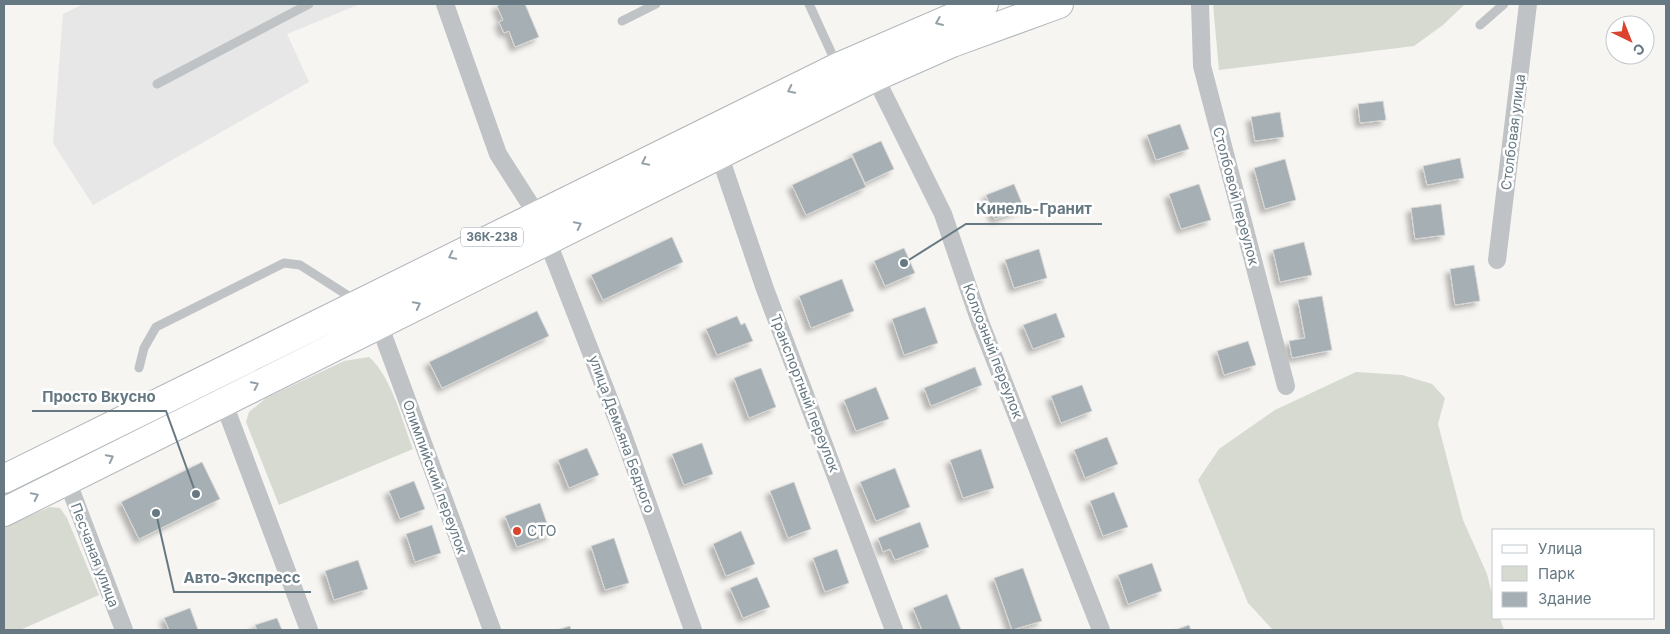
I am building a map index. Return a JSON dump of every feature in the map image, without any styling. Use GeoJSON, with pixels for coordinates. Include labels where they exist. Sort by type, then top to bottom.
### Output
{"type":"FeatureCollection","features":[{"type":"Feature","properties":{"kind":"main road","name":"36К-238"},"geometry":{"type":"LineString","coordinates":[[4,479],[359,302],[838,68],[984,4]]}},
{"type":"Feature","properties":{"kind":"main road"},"geometry":{"type":"LineString","coordinates":[[4,512],[875,77],[952,43],[1059,4]]}},
{"type":"Feature","properties":{"kind":"street"},"geometry":{"type":"LineString","coordinates":[[445,4],[498,154],[537,215]]}},
{"type":"Feature","properties":{"kind":"street","name":"Столбовой переулок"},"geometry":{"type":"LineString","coordinates":[[1200,4],[1202,66],[1286,386]]}},
{"type":"Feature","properties":{"kind":"street","name":"Столбовая улица"},"geometry":{"type":"LineString","coordinates":[[1497,260],[1528,4]]}},
{"type":"Feature","properties":{"kind":"street","name":"Колхозный переулок"},"geometry":{"type":"LineString","coordinates":[[875,77],[944,214],[980,322],[1101,630]]}},
{"type":"Feature","properties":{"kind":"street","name":"Транспортный переулок"},"geometry":{"type":"LineString","coordinates":[[719,154],[765,289],[894,630]]}},
{"type":"Feature","properties":{"kind":"street","name":"улица Демьяна Бедного"},"geometry":{"type":"LineString","coordinates":[[548,240],[622,432],[693,630]]}},
{"type":"Feature","properties":{"kind":"street","name":"Олимпийский переулок"},"geometry":{"type":"LineString","coordinates":[[379,324],[492,630]]}},
{"type":"Feature","properties":{"kind":"street"},"geometry":{"type":"LineString","coordinates":[[223,401],[308,630]]}},
{"type":"Feature","properties":{"kind":"street","name":"Песчаная улица"},"geometry":{"type":"LineString","coordinates":[[67,480],[124,630]]}},
{"type":"Feature","properties":{"kind":"lane"},"geometry":{"type":"LineString","coordinates":[[157,84],[310,4]]}},
{"type":"Feature","properties":{"kind":"lane"},"geometry":{"type":"LineString","coordinates":[[622,20],[656,4]]}},
{"type":"Feature","properties":{"kind":"lane"},"geometry":{"type":"LineString","coordinates":[[809,4],[838,68]]}},
{"type":"Feature","properties":{"kind":"lane"},"geometry":{"type":"LineString","coordinates":[[1480,25],[1504,4]]}},
{"type":"Feature","properties":{"kind":"lane"},"geometry":{"type":"LineString","coordinates":[[139,368],[144,348],[156,327],[284,263],[300,265],[359,302]]}},
{"type":"Feature","properties":{"kind":"shaded area"},"geometry":{"type":"Polygon","coordinates":[[[84,4],[360,4],[287,34],[309,82],[93,205],[53,143],[63,14],[84,4]]]}},
{"type":"Feature","properties":{"kind":"green space"},"geometry":{"type":"Polygon","coordinates":[[[1213,4],[1465,4],[1443,25],[1414,46],[1219,70],[1213,4]]]}},
{"type":"Feature","properties":{"kind":"green space"},"geometry":{"type":"Polygon","coordinates":[[[369,357],[384,376],[390,388],[413,449],[279,505],[246,422],[249,412],[266,398],[344,361],[369,357]]]}},
{"type":"Feature","properties":{"kind":"green space"},"geometry":{"type":"Polygon","coordinates":[[[1356,372],[1402,375],[1432,384],[1445,398],[1438,424],[1463,520],[1487,574],[1492,594],[1492,619],[1500,619],[1504,630],[1273,630],[1248,603],[1198,480],[1219,449],[1275,410],[1356,372]]]}},
{"type":"Feature","properties":{"kind":"green space"},"geometry":{"type":"Polygon","coordinates":[[[50,507],[60,508],[67,518],[99,595],[20,630],[4,630],[4,527],[50,507]]]}},
{"type":"Feature","properties":{"kind":"building"},"geometry":{"type":"Polygon","coordinates":[[[501,4],[525,4],[539,37],[515,47],[509,31],[504,33],[499,22],[503,20],[497,6],[501,4]]]}},
{"type":"Feature","properties":{"kind":"building"},"geometry":{"type":"Polygon","coordinates":[[[1383,101],[1386,120],[1360,123],[1358,104],[1383,101]]]}},
{"type":"Feature","properties":{"kind":"building"},"geometry":{"type":"Polygon","coordinates":[[[1280,112],[1284,137],[1255,141],[1251,117],[1280,112]]]}},
{"type":"Feature","properties":{"kind":"building"},"geometry":{"type":"Polygon","coordinates":[[[1180,124],[1189,149],[1156,160],[1147,135],[1180,124]]]}},
{"type":"Feature","properties":{"kind":"building"},"geometry":{"type":"Polygon","coordinates":[[[881,141],[894,169],[865,183],[852,154],[881,141]]]}},
{"type":"Feature","properties":{"kind":"building"},"geometry":{"type":"Polygon","coordinates":[[[852,157],[866,187],[806,215],[792,185],[852,157]]]}},
{"type":"Feature","properties":{"kind":"building"},"geometry":{"type":"Polygon","coordinates":[[[1460,158],[1464,178],[1427,185],[1423,166],[1460,158]]]}},
{"type":"Feature","properties":{"kind":"building"},"geometry":{"type":"Polygon","coordinates":[[[1285,159],[1296,200],[1265,209],[1254,168],[1285,159]]]}},
{"type":"Feature","properties":{"kind":"building"},"geometry":{"type":"Polygon","coordinates":[[[1014,184],[1024,208],[995,219],[986,195],[1014,184]]]}},
{"type":"Feature","properties":{"kind":"building"},"geometry":{"type":"Polygon","coordinates":[[[1199,184],[1211,220],[1181,229],[1169,194],[1199,184]]]}},
{"type":"Feature","properties":{"kind":"building"},"geometry":{"type":"Polygon","coordinates":[[[1441,204],[1445,235],[1415,239],[1411,208],[1441,204]]]}},
{"type":"Feature","properties":{"kind":"building"},"geometry":{"type":"Polygon","coordinates":[[[672,237],[683,262],[603,300],[591,275],[672,237]]]}},
{"type":"Feature","properties":{"kind":"building"},"geometry":{"type":"Polygon","coordinates":[[[1304,242],[1312,275],[1280,282],[1273,250],[1304,242]]]}},
{"type":"Feature","properties":{"kind":"building"},"geometry":{"type":"Polygon","coordinates":[[[904,248],[915,273],[885,286],[874,261],[904,248]]]}},
{"type":"Feature","properties":{"kind":"building"},"geometry":{"type":"Polygon","coordinates":[[[1039,249],[1047,278],[1014,288],[1005,260],[1039,249]]]}},
{"type":"Feature","properties":{"kind":"building"},"geometry":{"type":"Polygon","coordinates":[[[1474,265],[1480,301],[1455,305],[1450,269],[1474,265]]]}},
{"type":"Feature","properties":{"kind":"building"},"geometry":{"type":"Polygon","coordinates":[[[842,279],[854,311],[811,328],[799,296],[842,279]]]}},
{"type":"Feature","properties":{"kind":"building"},"geometry":{"type":"Polygon","coordinates":[[[1322,296],[1332,350],[1292,358],[1289,341],[1305,338],[1298,300],[1322,296]]]}},
{"type":"Feature","properties":{"kind":"building"},"geometry":{"type":"Polygon","coordinates":[[[925,307],[938,343],[904,355],[892,319],[925,307]]]}},
{"type":"Feature","properties":{"kind":"building"},"geometry":{"type":"Polygon","coordinates":[[[537,311],[549,336],[442,388],[429,362],[537,311]]]}},
{"type":"Feature","properties":{"kind":"building"},"geometry":{"type":"Polygon","coordinates":[[[1056,313],[1065,337],[1033,349],[1023,325],[1056,313]]]}},
{"type":"Feature","properties":{"kind":"building"},"geometry":{"type":"Polygon","coordinates":[[[737,316],[741,325],[745,323],[753,341],[717,355],[706,329],[737,316]]]}},
{"type":"Feature","properties":{"kind":"building"},"geometry":{"type":"Polygon","coordinates":[[[1248,341],[1256,365],[1224,375],[1217,351],[1248,341]]]}},
{"type":"Feature","properties":{"kind":"building"},"geometry":{"type":"Polygon","coordinates":[[[975,367],[982,385],[931,406],[924,388],[975,367]]]}},
{"type":"Feature","properties":{"kind":"building"},"geometry":{"type":"Polygon","coordinates":[[[761,368],[776,407],[749,418],[734,378],[761,368]]]}},
{"type":"Feature","properties":{"kind":"building"},"geometry":{"type":"Polygon","coordinates":[[[1082,385],[1092,411],[1061,423],[1051,396],[1082,385]]]}},
{"type":"Feature","properties":{"kind":"building"},"geometry":{"type":"Polygon","coordinates":[[[876,387],[889,419],[856,431],[844,400],[876,387]]]}},
{"type":"Feature","properties":{"kind":"building"},"geometry":{"type":"Polygon","coordinates":[[[1107,437],[1118,464],[1085,478],[1074,450],[1107,437]]]}},
{"type":"Feature","properties":{"kind":"building"},"geometry":{"type":"Polygon","coordinates":[[[702,443],[713,474],[684,485],[672,454],[702,443]]]}},
{"type":"Feature","properties":{"kind":"building"},"geometry":{"type":"Polygon","coordinates":[[[587,448],[599,475],[569,488],[558,460],[587,448]]]}},
{"type":"Feature","properties":{"kind":"building"},"geometry":{"type":"Polygon","coordinates":[[[981,449],[994,488],[963,498],[950,460],[981,449]]]}},
{"type":"Feature","properties":{"kind":"building"},"geometry":{"type":"Polygon","coordinates":[[[202,462],[220,499],[139,539],[121,502],[202,462]]]}},
{"type":"Feature","properties":{"kind":"building"},"geometry":{"type":"Polygon","coordinates":[[[895,468],[910,507],[876,521],[860,482],[895,468]]]}},
{"type":"Feature","properties":{"kind":"building"},"geometry":{"type":"Polygon","coordinates":[[[414,481],[425,509],[400,519],[389,491],[414,481]]]}},
{"type":"Feature","properties":{"kind":"building"},"geometry":{"type":"Polygon","coordinates":[[[794,482],[811,529],[788,538],[770,491],[794,482]]]}},
{"type":"Feature","properties":{"kind":"building"},"geometry":{"type":"Polygon","coordinates":[[[1114,492],[1128,527],[1103,536],[1090,501],[1114,492]]]}},
{"type":"Feature","properties":{"kind":"building"},"geometry":{"type":"Polygon","coordinates":[[[540,503],[551,535],[517,547],[505,516],[540,503]]]}},
{"type":"Feature","properties":{"kind":"building"},"geometry":{"type":"Polygon","coordinates":[[[920,522],[929,547],[895,560],[890,549],[883,552],[878,538],[920,522]]]}},
{"type":"Feature","properties":{"kind":"building"},"geometry":{"type":"Polygon","coordinates":[[[432,525],[441,553],[415,562],[406,534],[432,525]]]}},
{"type":"Feature","properties":{"kind":"building"},"geometry":{"type":"Polygon","coordinates":[[[741,531],[755,564],[726,576],[713,544],[741,531]]]}},
{"type":"Feature","properties":{"kind":"building"},"geometry":{"type":"Polygon","coordinates":[[[614,538],[629,583],[605,590],[591,546],[614,538]]]}},
{"type":"Feature","properties":{"kind":"building"},"geometry":{"type":"Polygon","coordinates":[[[837,549],[849,583],[825,592],[813,558],[837,549]]]}},
{"type":"Feature","properties":{"kind":"building"},"geometry":{"type":"Polygon","coordinates":[[[358,560],[368,589],[334,600],[325,571],[358,560]]]}},
{"type":"Feature","properties":{"kind":"building"},"geometry":{"type":"Polygon","coordinates":[[[1152,563],[1162,591],[1128,604],[1118,575],[1152,563]]]}},
{"type":"Feature","properties":{"kind":"building"},"geometry":{"type":"Polygon","coordinates":[[[1023,568],[1042,621],[1012,630],[994,578],[1023,568]]]}},
{"type":"Feature","properties":{"kind":"building"},"geometry":{"type":"Polygon","coordinates":[[[757,577],[770,607],[743,618],[730,588],[757,577]]]}},
{"type":"Feature","properties":{"kind":"building"},"geometry":{"type":"Polygon","coordinates":[[[947,594],[961,630],[922,630],[913,608],[947,594]]]}},
{"type":"Feature","properties":{"kind":"building"},"geometry":{"type":"Polygon","coordinates":[[[190,608],[198,630],[169,630],[164,618],[190,608]]]}},
{"type":"Feature","properties":{"kind":"building"},"geometry":{"type":"Polygon","coordinates":[[[277,618],[282,630],[257,630],[255,625],[277,618]]]}},
{"type":"Feature","properties":{"kind":"building"},"geometry":{"type":"Polygon","coordinates":[[[1189,625],[1191,630],[1175,630],[1189,625]]]}},
{"type":"Feature","properties":{"kind":"building"},"geometry":{"type":"Polygon","coordinates":[[[570,626],[571,630],[557,630],[570,626]]]}},
{"type":"Feature","properties":{"kind":"place","name":"Кинель-Гранит"},"geometry":{"type":"Point","coordinates":[904,263]}},
{"type":"Feature","properties":{"kind":"place","name":"Просто Вкусно"},"geometry":{"type":"Point","coordinates":[196,494]}},
{"type":"Feature","properties":{"kind":"place","name":"Авто-Экспресс"},"geometry":{"type":"Point","coordinates":[156,513]}},
{"type":"Feature","properties":{"kind":"place","name":"СТО"},"geometry":{"type":"Point","coordinates":[517,531]}}]}
